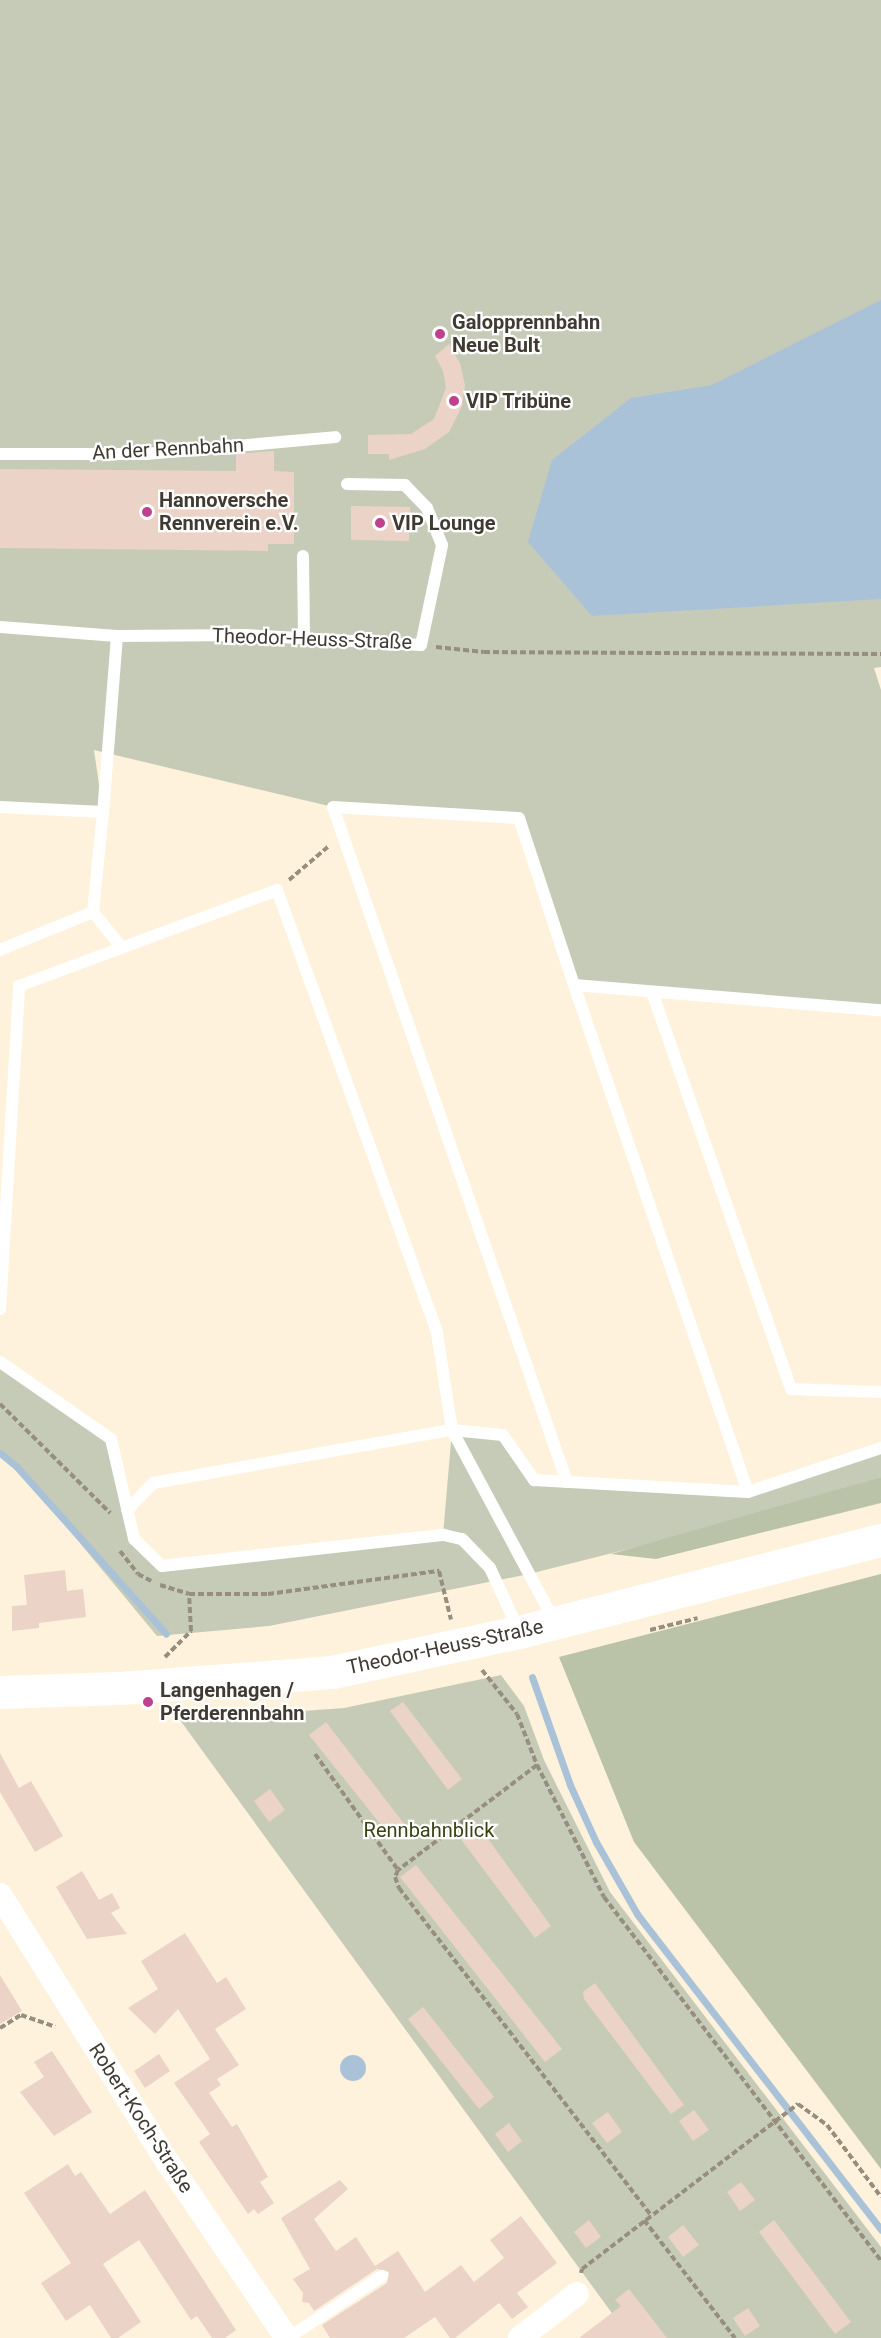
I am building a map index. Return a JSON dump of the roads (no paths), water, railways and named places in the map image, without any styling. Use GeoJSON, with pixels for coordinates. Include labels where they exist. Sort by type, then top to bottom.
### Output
{"type":"FeatureCollection","features":[{"type":"Feature","properties":{"kind":"street","name":"Theodor-Heuss-Straße"},"geometry":{"type":"LineString","coordinates":[[0,1692],[135,1687],[332,1672],[519,1632],[881,1540]]}},
{"type":"Feature","properties":{"kind":"street","name":"Robert-Koch-Straße"},"geometry":{"type":"LineString","coordinates":[[0,1894],[169,2164],[288,2338]]}},
{"type":"Feature","properties":{"kind":"street"},"geometry":{"type":"LineString","coordinates":[[520,2338],[577,2294]]}},
{"type":"Feature","properties":{"kind":"lane","name":"An der Rennbahn"},"geometry":{"type":"LineString","coordinates":[[0,454],[146,454],[335,437]]}},
{"type":"Feature","properties":{"kind":"lane","name":"Theodor-Heuss-Straße"},"geometry":{"type":"LineString","coordinates":[[0,627],[117,636],[304,638],[421,645],[442,545],[427,508],[405,485],[347,483]]}},
{"type":"Feature","properties":{"kind":"lane"},"geometry":{"type":"LineString","coordinates":[[303,556],[304,638]]}},
{"type":"Feature","properties":{"kind":"lane"},"geometry":{"type":"LineString","coordinates":[[117,636],[93,912],[122,948]]}},
{"type":"Feature","properties":{"kind":"lane"},"geometry":{"type":"LineString","coordinates":[[0,807],[103,812]]}},
{"type":"Feature","properties":{"kind":"lane"},"geometry":{"type":"LineString","coordinates":[[567,1482],[333,807],[519,818],[574,986],[748,1492]]}},
{"type":"Feature","properties":{"kind":"lane"},"geometry":{"type":"LineString","coordinates":[[0,1309],[19,986],[277,890],[437,1333],[452,1431],[556,1623]]}},
{"type":"Feature","properties":{"kind":"lane"},"geometry":{"type":"LineString","coordinates":[[0,950],[93,912]]}},
{"type":"Feature","properties":{"kind":"lane"},"geometry":{"type":"LineString","coordinates":[[574,986],[881,1011]]}},
{"type":"Feature","properties":{"kind":"lane"},"geometry":{"type":"LineString","coordinates":[[652,992],[791,1389],[881,1392]]}},
{"type":"Feature","properties":{"kind":"lane"},"geometry":{"type":"LineString","coordinates":[[0,1362],[111,1439],[134,1539],[162,1566],[408,1537],[444,1535],[462,1539],[490,1568],[519,1632]]}},
{"type":"Feature","properties":{"kind":"lane"},"geometry":{"type":"LineString","coordinates":[[127,1510],[153,1483],[452,1431],[503,1436],[534,1480],[748,1492],[881,1448]]}},
{"type":"Feature","properties":{"kind":"lane"},"geometry":{"type":"LineString","coordinates":[[288,2338],[382,2276]]}},
{"type":"Feature","properties":{"kind":"water"},"geometry":{"type":"Polygon","coordinates":[[[881,300],[881,599],[592,616],[528,542],[552,460],[631,398],[712,385],[881,300]]]}},
{"type":"Feature","properties":{"kind":"water"},"geometry":{"type":"Polygon","coordinates":[[[353,2055],[362,2059],[366,2068],[362,2077],[353,2081],[344,2077],[340,2068],[344,2059],[353,2055]]]}},
{"type":"Feature","properties":{"kind":"waterway"},"geometry":{"type":"LineString","coordinates":[[0,1453],[16,1466],[166,1634]]}},
{"type":"Feature","properties":{"kind":"waterway"},"geometry":{"type":"LineString","coordinates":[[532,1677],[570,1785],[596,1842],[637,1914],[881,2230]]}},
{"type":"Feature","properties":{"kind":"place","name":"Galopprennbahn Neue Bult"},"geometry":{"type":"Point","coordinates":[440,334]}},
{"type":"Feature","properties":{"kind":"place","name":"VIP Tribüne"},"geometry":{"type":"Point","coordinates":[454,401]}},
{"type":"Feature","properties":{"kind":"place","name":"Hannoversche Rennverein e.V."},"geometry":{"type":"Point","coordinates":[147,512]}},
{"type":"Feature","properties":{"kind":"place","name":"VIP Lounge"},"geometry":{"type":"Point","coordinates":[380,523]}},
{"type":"Feature","properties":{"kind":"place","name":"Langenhagen / Pferderennbahn"},"geometry":{"type":"Point","coordinates":[148,1702]}},
{"type":"Feature","properties":{"kind":"park label","name":"Rennbahnblick"},"geometry":{"type":"Point","coordinates":[429,1830]}}]}
